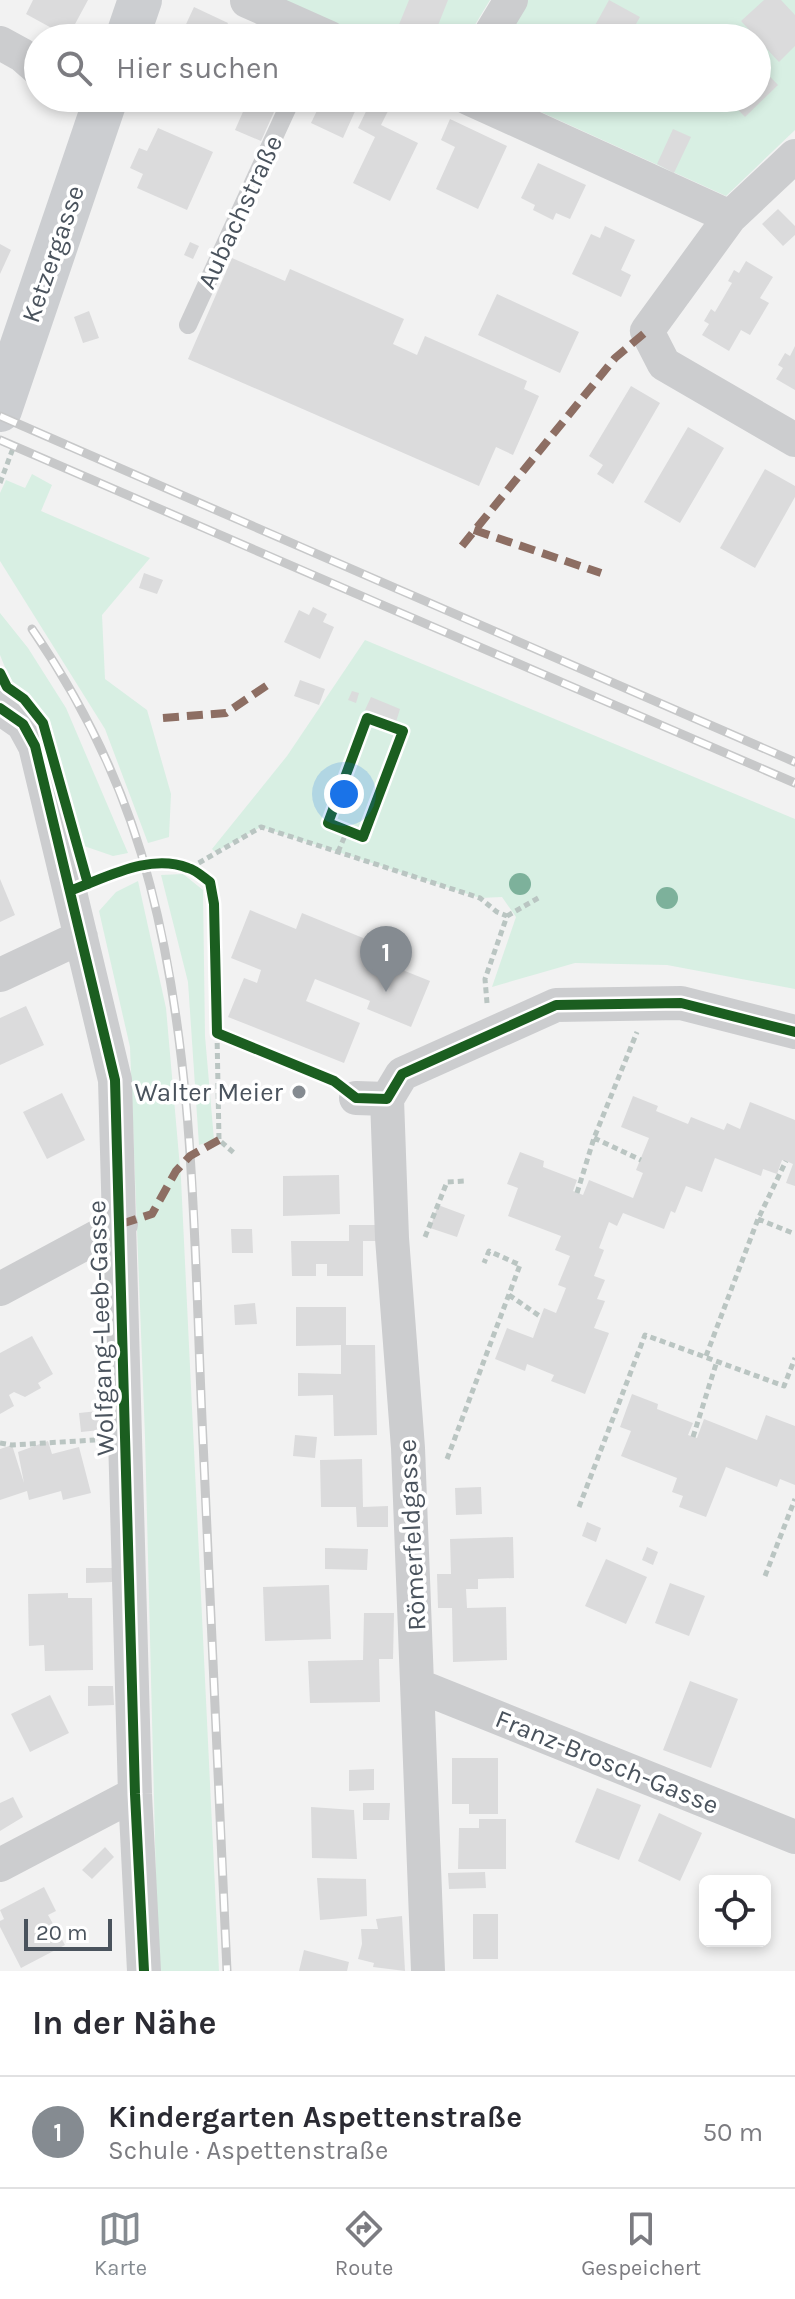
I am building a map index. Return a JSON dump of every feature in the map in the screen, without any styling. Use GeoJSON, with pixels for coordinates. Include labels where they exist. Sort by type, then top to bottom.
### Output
{"type":"FeatureCollection","features":[{"type":"Feature","properties":{"kind":"main road"},"geometry":{"type":"LineString","coordinates":[[132,24],[140,0]]}},
{"type":"Feature","properties":{"kind":"main road","name":"Ketzergasse"},"geometry":{"type":"LineString","coordinates":[[0,410],[101,112]]}},
{"type":"Feature","properties":{"kind":"street"},"geometry":{"type":"LineString","coordinates":[[496,24],[511,0]]}},
{"type":"Feature","properties":{"kind":"street"},"geometry":{"type":"LineString","coordinates":[[247,1],[296,24]]}},
{"type":"Feature","properties":{"kind":"street"},"geometry":{"type":"LineString","coordinates":[[0,43],[24,57]]}},
{"type":"Feature","properties":{"kind":"street"},"geometry":{"type":"LineString","coordinates":[[499,112],[730,217]]}},
{"type":"Feature","properties":{"kind":"street"},"geometry":{"type":"LineString","coordinates":[[795,156],[730,217],[647,331],[664,364],[795,440]]}},
{"type":"Feature","properties":{"kind":"street","name":"Wolfgang-Leeb-Gasse"},"geometry":{"type":"LineString","coordinates":[[0,708],[23,724],[35,746],[72,890],[115,1080],[135,1794],[144,1971]]}},
{"type":"Feature","properties":{"kind":"street"},"geometry":{"type":"LineString","coordinates":[[0,975],[81,937]]}},
{"type":"Feature","properties":{"kind":"street"},"geometry":{"type":"LineString","coordinates":[[491,1032],[556,1005],[651,1002],[681,1003],[795,1032]]}},
{"type":"Feature","properties":{"kind":"street","name":"Römerfeldgasse"},"geometry":{"type":"LineString","coordinates":[[428,1971],[408,1448],[392,1238],[371,1098],[402,1074],[491,1032]]}},
{"type":"Feature","properties":{"kind":"street"},"geometry":{"type":"LineString","coordinates":[[0,1289],[121,1224]]}},
{"type":"Feature","properties":{"kind":"street","name":"Franz-Brosch-Gasse"},"geometry":{"type":"LineString","coordinates":[[419,1686],[795,1837]]}},
{"type":"Feature","properties":{"kind":"street"},"geometry":{"type":"LineString","coordinates":[[0,1865],[135,1794]]}},
{"type":"Feature","properties":{"kind":"lane","name":"Aubachstraße"},"geometry":{"type":"LineString","coordinates":[[188,325],[286,112]]}},
{"type":"Feature","properties":{"kind":"path"},"geometry":{"type":"LineString","coordinates":[[178,865],[195,872],[261,827],[480,898],[507,916]]}},
{"type":"Feature","properties":{"kind":"path"},"geometry":{"type":"LineString","coordinates":[[338,852],[346,831]]}},
{"type":"Feature","properties":{"kind":"path"},"geometry":{"type":"LineString","coordinates":[[491,1032],[485,979],[507,916],[540,897]]}},
{"type":"Feature","properties":{"kind":"path"},"geometry":{"type":"LineString","coordinates":[[577,1193],[594,1138],[651,1002]]}},
{"type":"Feature","properties":{"kind":"path"},"geometry":{"type":"LineString","coordinates":[[217,1019],[219,1140],[234,1153]]}},
{"type":"Feature","properties":{"kind":"path"},"geometry":{"type":"LineString","coordinates":[[217,1033],[232,1039]]}},
{"type":"Feature","properties":{"kind":"path"},"geometry":{"type":"LineString","coordinates":[[594,1138],[641,1160]]}},
{"type":"Feature","properties":{"kind":"path"},"geometry":{"type":"LineString","coordinates":[[706,1356],[758,1219],[786,1161]]}},
{"type":"Feature","properties":{"kind":"path"},"geometry":{"type":"LineString","coordinates":[[424,1238],[447,1182],[465,1181]]}},
{"type":"Feature","properties":{"kind":"path"},"geometry":{"type":"LineString","coordinates":[[758,1219],[795,1234]]}},
{"type":"Feature","properties":{"kind":"path"},"geometry":{"type":"LineString","coordinates":[[447,1459],[520,1265],[489,1251],[484,1263]]}},
{"type":"Feature","properties":{"kind":"path"},"geometry":{"type":"LineString","coordinates":[[509,1295],[541,1317]]}},
{"type":"Feature","properties":{"kind":"path"},"geometry":{"type":"LineString","coordinates":[[579,1507],[645,1335],[784,1386],[795,1358]]}},
{"type":"Feature","properties":{"kind":"path"},"geometry":{"type":"LineString","coordinates":[[693,1437],[717,1361]]}},
{"type":"Feature","properties":{"kind":"path"},"geometry":{"type":"LineString","coordinates":[[0,1443],[126,1439]]}},
{"type":"Feature","properties":{"kind":"path"},"geometry":{"type":"LineString","coordinates":[[765,1576],[795,1499]]}},
{"type":"Feature","properties":{"kind":"green space"},"geometry":{"type":"Polygon","coordinates":[[[275,0],[490,0],[475,24],[328,24],[275,0]]]}},
{"type":"Feature","properties":{"kind":"green space"},"geometry":{"type":"Polygon","coordinates":[[[528,0],[795,0],[795,130],[726,196],[541,112],[771,112],[771,24],[513,24],[528,0]]]}},
{"type":"Feature","properties":{"kind":"green space"},"geometry":{"type":"Polygon","coordinates":[[[32,474],[52,485],[41,511],[150,558],[102,615],[105,679],[147,710],[171,794],[169,837],[148,843],[105,729],[0,561],[0,493],[6,480],[25,488],[32,474]]]}},
{"type":"Feature","properties":{"kind":"green space"},"geometry":{"type":"Polygon","coordinates":[[[0,613],[28,648],[66,708],[128,853],[113,856],[84,846],[49,718],[11,682],[0,655],[0,613]]]}},
{"type":"Feature","properties":{"kind":"green space"},"geometry":{"type":"Polygon","coordinates":[[[365,640],[795,819],[795,989],[667,965],[575,963],[492,987],[516,917],[502,897],[480,898],[261,827],[215,852],[212,849],[287,756],[365,640]]]}},
{"type":"Feature","properties":{"kind":"green space"},"geometry":{"type":"Polygon","coordinates":[[[183,874],[203,890],[205,1036],[214,1140],[199,1145],[188,982],[161,875],[183,874]]]}},
{"type":"Feature","properties":{"kind":"green space"},"geometry":{"type":"Polygon","coordinates":[[[138,881],[166,1008],[181,1179],[219,1971],[160,1971],[158,1960],[145,1437],[130,1047],[99,911],[116,892],[138,881]]]}},
{"type":"Feature","properties":{"kind":"building"},"geometry":{"type":"Polygon","coordinates":[[[33,0],[88,0],[75,24],[44,24],[26,14],[33,0]]]}},
{"type":"Feature","properties":{"kind":"building"},"geometry":{"type":"Polygon","coordinates":[[[409,0],[448,0],[439,24],[399,24],[409,0]]]}},
{"type":"Feature","properties":{"kind":"building"},"geometry":{"type":"Polygon","coordinates":[[[609,0],[640,17],[636,24],[596,24],[609,0]]]}},
{"type":"Feature","properties":{"kind":"building"},"geometry":{"type":"Polygon","coordinates":[[[764,0],[781,0],[795,15],[795,46],[779,62],[771,53],[771,24],[744,24],[741,21],[764,0]]]}},
{"type":"Feature","properties":{"kind":"building"},"geometry":{"type":"Polygon","coordinates":[[[194,7],[228,23],[228,24],[186,24],[194,7]]]}},
{"type":"Feature","properties":{"kind":"building"},"geometry":{"type":"Polygon","coordinates":[[[771,78],[778,85],[771,92],[771,78]]]}},
{"type":"Feature","properties":{"kind":"building"},"geometry":{"type":"Polygon","coordinates":[[[243,112],[274,112],[261,141],[235,130],[243,112]]]}},
{"type":"Feature","properties":{"kind":"building"},"geometry":{"type":"Polygon","coordinates":[[[316,112],[355,112],[343,138],[311,123],[316,112]]]}},
{"type":"Feature","properties":{"kind":"building"},"geometry":{"type":"Polygon","coordinates":[[[366,112],[388,112],[381,125],[418,143],[390,201],[353,183],[375,137],[358,128],[366,112]]]}},
{"type":"Feature","properties":{"kind":"building"},"geometry":{"type":"Polygon","coordinates":[[[450,119],[507,146],[478,209],[436,189],[455,147],[441,140],[450,119]]]}},
{"type":"Feature","properties":{"kind":"building"},"geometry":{"type":"Polygon","coordinates":[[[158,128],[213,152],[187,210],[137,188],[143,174],[130,168],[139,148],[147,151],[158,128]]]}},
{"type":"Feature","properties":{"kind":"building"},"geometry":{"type":"Polygon","coordinates":[[[673,129],[691,137],[674,173],[657,164],[673,129]]]}},
{"type":"Feature","properties":{"kind":"building"},"geometry":{"type":"Polygon","coordinates":[[[538,163],[586,185],[570,219],[556,213],[553,220],[533,210],[535,205],[521,198],[538,163]]]}},
{"type":"Feature","properties":{"kind":"building"},"geometry":{"type":"Polygon","coordinates":[[[778,209],[795,226],[795,235],[783,246],[762,224],[778,209]]]}},
{"type":"Feature","properties":{"kind":"building"},"geometry":{"type":"Polygon","coordinates":[[[605,226],[635,240],[621,270],[631,275],[621,297],[572,274],[591,234],[600,238],[605,226]]]}},
{"type":"Feature","properties":{"kind":"building"},"geometry":{"type":"Polygon","coordinates":[[[190,242],[199,246],[193,259],[184,255],[190,242]]]}},
{"type":"Feature","properties":{"kind":"building"},"geometry":{"type":"Polygon","coordinates":[[[0,244],[11,250],[0,274],[0,244]]]}},
{"type":"Feature","properties":{"kind":"building"},"geometry":{"type":"Polygon","coordinates":[[[232,258],[285,281],[290,269],[404,319],[393,344],[417,355],[425,336],[527,381],[524,389],[539,396],[513,455],[496,447],[479,486],[188,359],[232,258]]]}},
{"type":"Feature","properties":{"kind":"building"},"geometry":{"type":"Polygon","coordinates":[[[746,261],[773,277],[760,298],[769,303],[750,335],[741,330],[729,351],[702,335],[709,324],[704,321],[711,309],[715,312],[732,283],[728,281],[734,270],[739,273],[746,261]]]}},
{"type":"Feature","properties":{"kind":"building"},"geometry":{"type":"Polygon","coordinates":[[[497,294],[579,332],[560,373],[478,335],[497,294]]]}},
{"type":"Feature","properties":{"kind":"building"},"geometry":{"type":"Polygon","coordinates":[[[89,311],[99,338],[83,343],[74,317],[89,311]]]}},
{"type":"Feature","properties":{"kind":"building"},"geometry":{"type":"Polygon","coordinates":[[[795,346],[795,390],[776,379],[783,368],[778,365],[785,353],[790,356],[795,346]]]}},
{"type":"Feature","properties":{"kind":"building"},"geometry":{"type":"Polygon","coordinates":[[[631,386],[660,403],[613,484],[597,474],[603,465],[589,456],[631,386]]]}},
{"type":"Feature","properties":{"kind":"building"},"geometry":{"type":"Polygon","coordinates":[[[688,427],[724,448],[680,523],[644,502],[688,427]]]}},
{"type":"Feature","properties":{"kind":"building"},"geometry":{"type":"Polygon","coordinates":[[[765,469],[795,486],[795,497],[755,568],[720,548],[765,469]]]}},
{"type":"Feature","properties":{"kind":"building"},"geometry":{"type":"Polygon","coordinates":[[[144,573],[163,580],[157,594],[139,588],[144,573]]]}},
{"type":"Feature","properties":{"kind":"building"},"geometry":{"type":"Polygon","coordinates":[[[313,607],[327,614],[323,622],[334,627],[320,659],[284,642],[299,610],[309,615],[313,607]]]}},
{"type":"Feature","properties":{"kind":"building"},"geometry":{"type":"Polygon","coordinates":[[[300,680],[325,689],[319,705],[294,696],[300,680]]]}},
{"type":"Feature","properties":{"kind":"building"},"geometry":{"type":"Polygon","coordinates":[[[352,691],[359,693],[356,703],[348,700],[352,691]]]}},
{"type":"Feature","properties":{"kind":"building"},"geometry":{"type":"Polygon","coordinates":[[[371,697],[400,709],[396,722],[365,710],[371,697]]]}},
{"type":"Feature","properties":{"kind":"building"},"geometry":{"type":"Polygon","coordinates":[[[0,879],[15,915],[0,922],[0,879]]]}},
{"type":"Feature","properties":{"kind":"building"},"geometry":{"type":"Polygon","coordinates":[[[250,910],[296,929],[302,913],[390,949],[385,963],[430,981],[411,1027],[367,1009],[370,1001],[315,979],[306,1001],[360,1023],[344,1063],[228,1017],[244,978],[257,983],[261,970],[231,958],[250,910]]]}},
{"type":"Feature","properties":{"kind":"building"},"geometry":{"type":"Polygon","coordinates":[[[26,1006],[44,1045],[0,1065],[0,1018],[26,1006]]]}},
{"type":"Feature","properties":{"kind":"building"},"geometry":{"type":"Polygon","coordinates":[[[62,1093],[85,1140],[47,1159],[23,1112],[62,1093]]]}},
{"type":"Feature","properties":{"kind":"building"},"geometry":{"type":"Polygon","coordinates":[[[633,1096],[658,1106],[656,1111],[688,1124],[691,1117],[724,1130],[727,1123],[740,1129],[750,1102],[795,1120],[795,1186],[786,1183],[793,1164],[786,1161],[782,1160],[777,1174],[763,1169],[761,1176],[715,1158],[702,1192],[686,1186],[675,1213],[671,1211],[664,1229],[623,1213],[617,1226],[609,1222],[599,1248],[604,1250],[594,1276],[605,1280],[597,1299],[605,1301],[594,1328],[609,1333],[585,1394],[551,1381],[554,1375],[527,1364],[525,1371],[495,1359],[507,1328],[533,1338],[544,1308],[556,1313],[566,1288],[558,1285],[570,1256],[555,1250],[561,1236],[508,1216],[518,1188],[507,1184],[520,1152],[544,1161],[543,1167],[577,1180],[573,1191],[583,1195],[589,1180],[633,1198],[643,1173],[636,1170],[649,1138],[621,1127],[633,1096]]]}},
{"type":"Feature","properties":{"kind":"building"},"geometry":{"type":"Polygon","coordinates":[[[339,1175],[340,1214],[283,1216],[283,1176],[339,1175]]]}},
{"type":"Feature","properties":{"kind":"building"},"geometry":{"type":"Polygon","coordinates":[[[438,1205],[465,1215],[457,1237],[430,1228],[438,1205]]]}},
{"type":"Feature","properties":{"kind":"building"},"geometry":{"type":"Polygon","coordinates":[[[349,1225],[379,1225],[379,1241],[363,1241],[363,1276],[327,1276],[327,1264],[316,1264],[316,1276],[292,1276],[291,1241],[349,1241],[349,1225]]]}},
{"type":"Feature","properties":{"kind":"building"},"geometry":{"type":"Polygon","coordinates":[[[231,1229],[252,1229],[253,1253],[232,1253],[231,1229]]]}},
{"type":"Feature","properties":{"kind":"building"},"geometry":{"type":"Polygon","coordinates":[[[255,1303],[257,1324],[235,1325],[234,1305],[255,1303]]]}},
{"type":"Feature","properties":{"kind":"building"},"geometry":{"type":"Polygon","coordinates":[[[296,1307],[346,1307],[346,1345],[375,1345],[377,1435],[334,1436],[333,1395],[298,1396],[298,1373],[341,1374],[341,1345],[296,1346],[296,1307]]]}},
{"type":"Feature","properties":{"kind":"building"},"geometry":{"type":"Polygon","coordinates":[[[32,1336],[53,1374],[38,1383],[41,1388],[25,1397],[14,1392],[9,1395],[14,1406],[0,1414],[0,1353],[32,1336]]]}},
{"type":"Feature","properties":{"kind":"building"},"geometry":{"type":"Polygon","coordinates":[[[632,1394],[658,1404],[657,1409],[693,1423],[688,1435],[697,1438],[704,1419],[757,1440],[766,1415],[795,1426],[795,1485],[780,1479],[777,1487],[726,1467],[706,1517],[679,1507],[683,1496],[672,1492],[677,1478],[621,1456],[631,1431],[620,1427],[632,1394]]]}},
{"type":"Feature","properties":{"kind":"building"},"geometry":{"type":"Polygon","coordinates":[[[108,1410],[109,1429],[81,1432],[79,1413],[108,1410]]]}},
{"type":"Feature","properties":{"kind":"building"},"geometry":{"type":"Polygon","coordinates":[[[295,1435],[317,1437],[315,1458],[293,1456],[295,1435]]]}},
{"type":"Feature","properties":{"kind":"building"},"geometry":{"type":"Polygon","coordinates":[[[48,1441],[52,1454],[79,1447],[91,1493],[63,1500],[61,1491],[29,1500],[27,1491],[0,1500],[0,1449],[12,1445],[24,1483],[18,1452],[48,1441]]]}},
{"type":"Feature","properties":{"kind":"building"},"geometry":{"type":"Polygon","coordinates":[[[362,1459],[363,1507],[388,1506],[388,1527],[357,1527],[356,1507],[321,1507],[320,1460],[362,1459]]]}},
{"type":"Feature","properties":{"kind":"building"},"geometry":{"type":"Polygon","coordinates":[[[481,1487],[482,1514],[456,1515],[455,1488],[481,1487]]]}},
{"type":"Feature","properties":{"kind":"building"},"geometry":{"type":"Polygon","coordinates":[[[587,1522],[601,1528],[596,1542],[582,1536],[587,1522]]]}},
{"type":"Feature","properties":{"kind":"building"},"geometry":{"type":"Polygon","coordinates":[[[513,1537],[514,1578],[478,1579],[478,1589],[466,1589],[467,1608],[506,1607],[507,1660],[453,1662],[452,1608],[438,1608],[437,1574],[451,1574],[450,1539],[513,1537]]]}},
{"type":"Feature","properties":{"kind":"building"},"geometry":{"type":"Polygon","coordinates":[[[647,1547],[658,1552],[653,1565],[642,1560],[647,1547]]]}},
{"type":"Feature","properties":{"kind":"building"},"geometry":{"type":"Polygon","coordinates":[[[325,1548],[368,1549],[367,1570],[325,1569],[325,1548]]]}},
{"type":"Feature","properties":{"kind":"building"},"geometry":{"type":"Polygon","coordinates":[[[606,1559],[647,1577],[626,1624],[585,1606],[606,1559]]]}},
{"type":"Feature","properties":{"kind":"building"},"geometry":{"type":"Polygon","coordinates":[[[86,1568],[112,1568],[112,1582],[86,1583],[86,1568]]]}},
{"type":"Feature","properties":{"kind":"building"},"geometry":{"type":"Polygon","coordinates":[[[670,1583],[705,1596],[689,1636],[655,1623],[670,1583]]]}},
{"type":"Feature","properties":{"kind":"building"},"geometry":{"type":"Polygon","coordinates":[[[329,1585],[331,1639],[265,1641],[263,1587],[329,1585]]]}},
{"type":"Feature","properties":{"kind":"building"},"geometry":{"type":"Polygon","coordinates":[[[68,1593],[68,1598],[92,1598],[93,1670],[45,1671],[44,1645],[29,1646],[28,1594],[68,1593]]]}},
{"type":"Feature","properties":{"kind":"building"},"geometry":{"type":"Polygon","coordinates":[[[364,1613],[394,1613],[393,1659],[379,1659],[380,1702],[310,1703],[308,1661],[363,1660],[364,1613]]]}},
{"type":"Feature","properties":{"kind":"building"},"geometry":{"type":"Polygon","coordinates":[[[690,1681],[738,1699],[711,1768],[663,1750],[690,1681]]]}},
{"type":"Feature","properties":{"kind":"building"},"geometry":{"type":"Polygon","coordinates":[[[88,1686],[113,1686],[114,1705],[88,1706],[88,1686]]]}},
{"type":"Feature","properties":{"kind":"building"},"geometry":{"type":"Polygon","coordinates":[[[50,1695],[69,1733],[30,1752],[11,1714],[50,1695]]]}},
{"type":"Feature","properties":{"kind":"building"},"geometry":{"type":"Polygon","coordinates":[[[452,1758],[498,1758],[498,1814],[469,1814],[469,1804],[452,1804],[452,1758]]]}},
{"type":"Feature","properties":{"kind":"building"},"geometry":{"type":"Polygon","coordinates":[[[374,1769],[374,1790],[349,1791],[349,1770],[374,1769]]]}},
{"type":"Feature","properties":{"kind":"building"},"geometry":{"type":"Polygon","coordinates":[[[597,1788],[641,1805],[619,1860],[575,1842],[597,1788]]]}},
{"type":"Feature","properties":{"kind":"building"},"geometry":{"type":"Polygon","coordinates":[[[13,1797],[23,1817],[0,1831],[0,1803],[13,1797]]]}},
{"type":"Feature","properties":{"kind":"building"},"geometry":{"type":"Polygon","coordinates":[[[363,1803],[390,1803],[389,1820],[363,1820],[363,1803]]]}},
{"type":"Feature","properties":{"kind":"building"},"geometry":{"type":"Polygon","coordinates":[[[311,1807],[354,1810],[357,1859],[312,1858],[311,1807]]]}},
{"type":"Feature","properties":{"kind":"building"},"geometry":{"type":"Polygon","coordinates":[[[659,1813],[702,1833],[680,1881],[638,1861],[659,1813]]]}},
{"type":"Feature","properties":{"kind":"building"},"geometry":{"type":"Polygon","coordinates":[[[479,1819],[506,1819],[506,1869],[458,1869],[459,1828],[479,1828],[479,1819]]]}},
{"type":"Feature","properties":{"kind":"building"},"geometry":{"type":"Polygon","coordinates":[[[105,1847],[114,1857],[92,1879],[82,1870],[105,1847]]]}},
{"type":"Feature","properties":{"kind":"building"},"geometry":{"type":"Polygon","coordinates":[[[485,1872],[486,1888],[449,1889],[448,1873],[485,1872]]]}},
{"type":"Feature","properties":{"kind":"building"},"geometry":{"type":"Polygon","coordinates":[[[317,1878],[366,1879],[367,1916],[320,1920],[317,1878]]]}},
{"type":"Feature","properties":{"kind":"building"},"geometry":{"type":"Polygon","coordinates":[[[44,1887],[56,1911],[48,1915],[65,1945],[21,1968],[0,1927],[0,1921],[4,1919],[0,1910],[44,1887]]]}},
{"type":"Feature","properties":{"kind":"building"},"geometry":{"type":"Polygon","coordinates":[[[473,1914],[498,1914],[498,1959],[473,1959],[473,1914]]]}},
{"type":"Feature","properties":{"kind":"building"},"geometry":{"type":"Polygon","coordinates":[[[402,1916],[405,1971],[373,1967],[374,1963],[358,1959],[362,1944],[361,1929],[378,1929],[376,1919],[402,1916]]]}},
{"type":"Feature","properties":{"kind":"building"},"geometry":{"type":"Polygon","coordinates":[[[304,1950],[349,1962],[347,1971],[299,1971],[304,1950]]]}},
{"type":"Feature","properties":{"kind":"railway"},"geometry":{"type":"LineString","coordinates":[[0,416],[795,762]]}},
{"type":"Feature","properties":{"kind":"railway"},"geometry":{"type":"LineString","coordinates":[[0,440],[795,783]]}},
{"type":"Feature","properties":{"kind":"railway"},"geometry":{"type":"LineString","coordinates":[[32,629],[70,689],[117,784],[150,885],[176,1016],[194,1217],[227,1971]]}},
{"type":"Feature","properties":{"kind":"marked path"},"geometry":{"type":"LineString","coordinates":[[462,546],[615,358],[647,331]]}},
{"type":"Feature","properties":{"kind":"marked path"},"geometry":{"type":"LineString","coordinates":[[474,530],[601,573]]}},
{"type":"Feature","properties":{"kind":"marked path"},"geometry":{"type":"LineString","coordinates":[[163,718],[226,713],[272,682]]}},
{"type":"Feature","properties":{"kind":"marked path"},"geometry":{"type":"LineString","coordinates":[[121,1224],[152,1214],[176,1171],[190,1156],[219,1140]]}},
{"type":"Feature","properties":{"kind":"cycle path"},"geometry":{"type":"LineString","coordinates":[[0,673],[7,687],[24,699],[43,723],[88,884]]}},
{"type":"Feature","properties":{"kind":"cycle path"},"geometry":{"type":"LineString","coordinates":[[0,708],[23,724],[35,746],[115,1080],[135,1794],[144,1971]]}},
{"type":"Feature","properties":{"kind":"cycle path"},"geometry":{"type":"LineString","coordinates":[[367,718],[403,731],[363,837],[328,823],[367,718]]}},
{"type":"Feature","properties":{"kind":"cycle path"},"geometry":{"type":"LineString","coordinates":[[72,890],[129,868],[159,863],[191,869],[210,882],[214,904],[217,1033],[334,1081],[356,1098],[387,1099],[402,1074],[556,1005],[681,1003],[795,1032]]}},
{"type":"Feature","properties":{"kind":"place","name":"Kindergarten Aspettenstraße"},"geometry":{"type":"Point","coordinates":[386,992]}},
{"type":"Feature","properties":{"kind":"place","name":"Walter Meier"},"geometry":{"type":"Point","coordinates":[299,1092]}}]}
